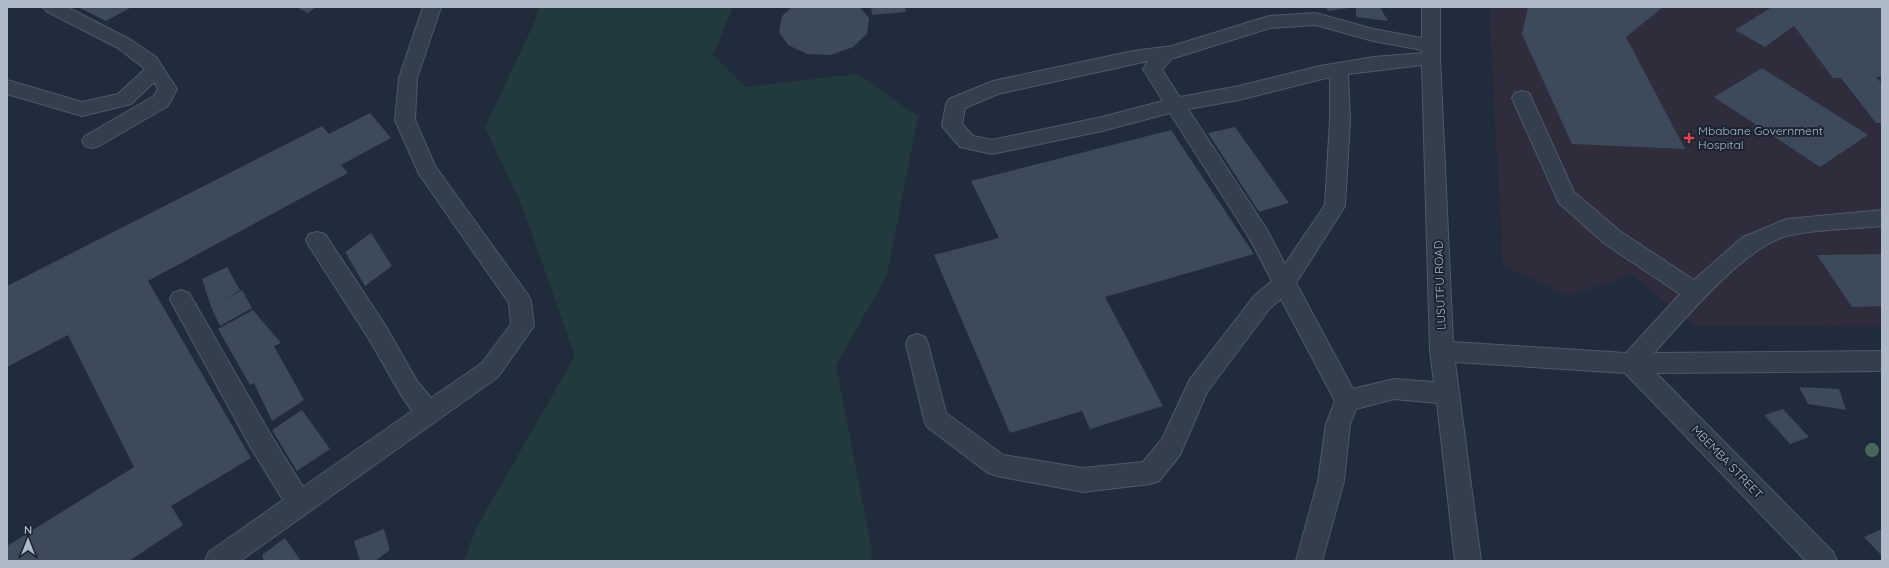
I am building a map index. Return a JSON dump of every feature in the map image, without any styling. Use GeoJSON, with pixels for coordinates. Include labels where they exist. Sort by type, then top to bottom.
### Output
{"type":"FeatureCollection","features":[{"type":"Feature","properties":{"kind":"street"},"geometry":{"type":"LineString","coordinates":[[52,7],[127,46],[146,60],[156,70],[168,89],[161,101],[92,141]]}},
{"type":"Feature","properties":{"kind":"street"},"geometry":{"type":"LineString","coordinates":[[218,561],[490,370],[523,326],[520,301],[426,169],[405,120],[408,78],[432,7]]}},
{"type":"Feature","properties":{"kind":"street","name":"LUSUTFU ROAD"},"geometry":{"type":"LineString","coordinates":[[1431,7],[1431,52],[1442,351],[1468,561]]}},
{"type":"Feature","properties":{"kind":"street"},"geometry":{"type":"LineString","coordinates":[[1309,561],[1331,481],[1338,424],[1347,401],[1258,234],[1152,68],[1164,54],[1269,22],[1316,19],[1431,52]]}},
{"type":"Feature","properties":{"kind":"street"},"geometry":{"type":"LineString","coordinates":[[1171,52],[1133,57],[993,88],[956,104],[952,126],[966,142],[992,147],[1102,124],[1175,105],[1239,93],[1320,72],[1431,52]]}},
{"type":"Feature","properties":{"kind":"street"},"geometry":{"type":"LineString","coordinates":[[917,344],[936,419],[997,465],[1083,480],[1150,473],[1171,447],[1198,386],[1262,302],[1284,283],[1335,206],[1340,120],[1338,69]]}},
{"type":"Feature","properties":{"kind":"street"},"geometry":{"type":"LineString","coordinates":[[7,87],[82,109],[124,99],[156,70]]}},
{"type":"Feature","properties":{"kind":"street"},"geometry":{"type":"LineString","coordinates":[[1522,98],[1566,198],[1613,238],[1696,292]]}},
{"type":"Feature","properties":{"kind":"street"},"geometry":{"type":"LineString","coordinates":[[1631,363],[1696,292],[1751,243],[1787,226],[1882,218]]}},
{"type":"Feature","properties":{"kind":"street"},"geometry":{"type":"LineString","coordinates":[[317,240],[377,332],[409,388],[428,413]]}},
{"type":"Feature","properties":{"kind":"street"},"geometry":{"type":"LineString","coordinates":[[181,299],[260,440],[299,503]]}},
{"type":"Feature","properties":{"kind":"street"},"geometry":{"type":"LineString","coordinates":[[1442,351],[1631,363],[1882,361]]}},
{"type":"Feature","properties":{"kind":"street","name":"MBEMBA STREET"},"geometry":{"type":"LineString","coordinates":[[1631,363],[1824,561]]}},
{"type":"Feature","properties":{"kind":"street"},"geometry":{"type":"LineString","coordinates":[[1347,401],[1394,389],[1447,394]]}},
{"type":"Feature","properties":{"kind":"shaded area","name":"Mbabane Government Hospital"},"geometry":{"type":"Polygon","coordinates":[[[1491,7],[1882,7],[1882,327],[1695,326],[1632,275],[1569,296],[1503,266],[1489,10],[1491,7]]]}},
{"type":"Feature","properties":{"kind":"green space"},"geometry":{"type":"Polygon","coordinates":[[[539,7],[733,7],[713,55],[745,87],[857,74],[918,116],[887,275],[836,365],[872,551],[870,561],[464,561],[476,528],[575,356],[522,206],[485,127],[535,21],[539,7]]]}},
{"type":"Feature","properties":{"kind":"building"},"geometry":{"type":"Polygon","coordinates":[[[78,7],[132,7],[106,21],[78,7]]]}},
{"type":"Feature","properties":{"kind":"building"},"geometry":{"type":"Polygon","coordinates":[[[296,7],[316,7],[308,13],[296,7]]]}},
{"type":"Feature","properties":{"kind":"building"},"geometry":{"type":"Polygon","coordinates":[[[792,7],[860,7],[869,18],[867,34],[853,47],[831,55],[807,54],[788,45],[779,32],[782,16],[792,7]]]}},
{"type":"Feature","properties":{"kind":"building"},"geometry":{"type":"Polygon","coordinates":[[[871,7],[905,7],[906,12],[872,15],[871,7]]]}},
{"type":"Feature","properties":{"kind":"building"},"geometry":{"type":"Polygon","coordinates":[[[1326,7],[1349,7],[1349,8],[1328,11],[1326,7]]]}},
{"type":"Feature","properties":{"kind":"building"},"geometry":{"type":"Polygon","coordinates":[[[1356,7],[1380,7],[1388,21],[1356,17],[1356,7]]]}},
{"type":"Feature","properties":{"kind":"building"},"geometry":{"type":"Polygon","coordinates":[[[1528,7],[1663,7],[1626,37],[1685,149],[1572,144],[1522,34],[1528,7]]]}},
{"type":"Feature","properties":{"kind":"building"},"geometry":{"type":"Polygon","coordinates":[[[1772,7],[1882,7],[1882,77],[1876,77],[1882,84],[1882,123],[1876,123],[1841,78],[1833,78],[1794,26],[1765,47],[1735,30],[1772,7]]]}},
{"type":"Feature","properties":{"kind":"building"},"geometry":{"type":"Polygon","coordinates":[[[1762,68],[1868,135],[1820,167],[1714,97],[1762,68]]]}},
{"type":"Feature","properties":{"kind":"building"},"geometry":{"type":"Polygon","coordinates":[[[370,113],[391,138],[341,165],[348,173],[148,281],[251,458],[171,506],[183,525],[129,561],[7,561],[7,546],[134,467],[68,335],[7,367],[7,286],[322,126],[329,134],[370,113]]]}},
{"type":"Feature","properties":{"kind":"building"},"geometry":{"type":"Polygon","coordinates":[[[1235,127],[1289,203],[1259,212],[1208,133],[1235,127]]]}},
{"type":"Feature","properties":{"kind":"building"},"geometry":{"type":"Polygon","coordinates":[[[1171,130],[1254,254],[1105,297],[1163,406],[1090,429],[1082,411],[1010,433],[934,255],[999,238],[971,181],[1171,130]]]}},
{"type":"Feature","properties":{"kind":"building"},"geometry":{"type":"Polygon","coordinates":[[[371,233],[392,266],[365,286],[345,252],[371,233]]]}},
{"type":"Feature","properties":{"kind":"building"},"geometry":{"type":"Polygon","coordinates":[[[1882,254],[1882,306],[1852,307],[1817,255],[1882,254]]]}},
{"type":"Feature","properties":{"kind":"building"},"geometry":{"type":"Polygon","coordinates":[[[227,267],[240,290],[224,300],[242,290],[252,308],[220,326],[211,307],[202,279],[227,267]]]}},
{"type":"Feature","properties":{"kind":"building"},"geometry":{"type":"Polygon","coordinates":[[[253,310],[281,343],[274,346],[304,400],[272,421],[254,383],[250,385],[218,329],[253,310]]]}},
{"type":"Feature","properties":{"kind":"building"},"geometry":{"type":"Polygon","coordinates":[[[1799,387],[1839,389],[1846,410],[1808,404],[1799,387]]]}},
{"type":"Feature","properties":{"kind":"building"},"geometry":{"type":"Polygon","coordinates":[[[1783,409],[1809,437],[1790,444],[1764,415],[1783,409]]]}},
{"type":"Feature","properties":{"kind":"building"},"geometry":{"type":"Polygon","coordinates":[[[302,410],[330,449],[297,471],[272,430],[302,410]]]}},
{"type":"Feature","properties":{"kind":"building"},"geometry":{"type":"Polygon","coordinates":[[[384,529],[390,550],[375,561],[360,561],[354,541],[384,529]]]}},
{"type":"Feature","properties":{"kind":"building"},"geometry":{"type":"Polygon","coordinates":[[[1882,529],[1882,556],[1864,537],[1882,529]]]}},
{"type":"Feature","properties":{"kind":"building"},"geometry":{"type":"Polygon","coordinates":[[[285,538],[301,561],[264,561],[262,555],[285,538]]]}},
{"type":"Feature","properties":{"kind":"place","name":"Mbabane Government Hospital"},"geometry":{"type":"Point","coordinates":[1689,138]}}]}
